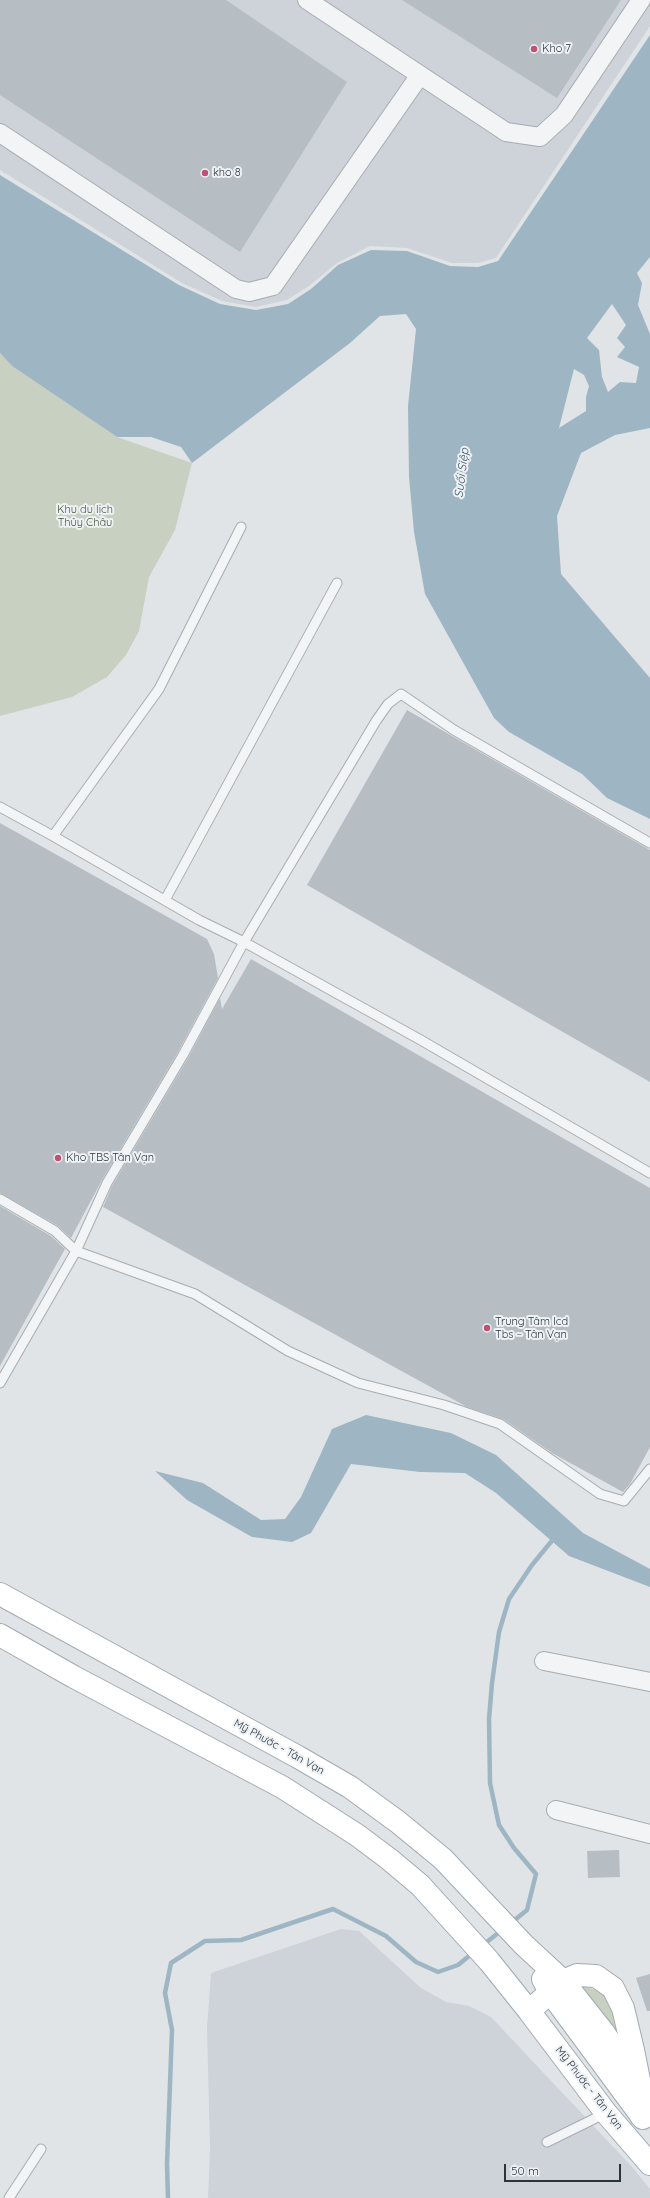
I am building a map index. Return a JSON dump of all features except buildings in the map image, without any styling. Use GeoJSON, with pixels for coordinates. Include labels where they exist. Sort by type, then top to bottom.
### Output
{"type":"FeatureCollection","features":[{"type":"Feature","properties":{"kind":"main road","name":"Mỹ Phước - Tân Vạn"},"geometry":{"type":"LineString","coordinates":[[0,1594],[350,1787],[398,1822],[443,1859],[483,1899],[524,1945],[556,1987],[646,2121]]}},
{"type":"Feature","properties":{"kind":"main road","name":"Mỹ Phước - Tân Vạn"},"geometry":{"type":"LineString","coordinates":[[0,1636],[282,1787],[322,1812],[389,1859],[420,1885],[489,1961],[529,2010],[606,2113],[650,2164]]}},
{"type":"Feature","properties":{"kind":"main road","name":"Mỹ Phước - Tân Vạn"},"geometry":{"type":"LineString","coordinates":[[529,2010],[556,1987],[577,1975],[596,1976],[613,1988],[623,2008],[641,2090],[646,2121]]}},
{"type":"Feature","properties":{"kind":"main road","name":"Mỹ Phước - Tân Vạn"},"geometry":{"type":"LineString","coordinates":[[556,1987],[604,2033],[641,2090]]}},
{"type":"Feature","properties":{"kind":"street"},"geometry":{"type":"LineString","coordinates":[[307,0],[506,132],[540,137],[564,115],[642,0]]}},
{"type":"Feature","properties":{"kind":"street"},"geometry":{"type":"LineString","coordinates":[[0,133],[236,290],[249,292],[273,286],[420,75]]}},
{"type":"Feature","properties":{"kind":"street"},"geometry":{"type":"LineString","coordinates":[[544,1661],[650,1682]]}},
{"type":"Feature","properties":{"kind":"street"},"geometry":{"type":"LineString","coordinates":[[556,1810],[650,1834]]}},
{"type":"Feature","properties":{"kind":"lane"},"geometry":{"type":"LineString","coordinates":[[53,836],[159,689],[241,527]]}},
{"type":"Feature","properties":{"kind":"lane"},"geometry":{"type":"LineString","coordinates":[[166,900],[337,583]]}},
{"type":"Feature","properties":{"kind":"lane"},"geometry":{"type":"LineString","coordinates":[[0,1383],[76,1251],[107,1183],[183,1055],[244,942],[376,721],[388,704],[401,694],[454,730],[650,843]]}},
{"type":"Feature","properties":{"kind":"lane"},"geometry":{"type":"LineString","coordinates":[[0,807],[199,920],[244,942],[419,1039],[650,1173]]}},
{"type":"Feature","properties":{"kind":"lane"},"geometry":{"type":"LineString","coordinates":[[0,1200],[55,1231],[76,1251],[195,1294],[288,1351],[358,1383],[444,1405],[500,1424],[600,1494],[624,1501],[650,1469]]}},
{"type":"Feature","properties":{"kind":"lane"},"geometry":{"type":"LineString","coordinates":[[547,2142],[606,2113]]}},
{"type":"Feature","properties":{"kind":"lane"},"geometry":{"type":"LineString","coordinates":[[9,2198],[41,2149]]}},
{"type":"Feature","properties":{"kind":"shaded area"},"geometry":{"type":"Polygon","coordinates":[[[0,0],[650,0],[650,26],[496,258],[478,263],[452,263],[407,248],[370,246],[337,263],[309,286],[287,300],[256,307],[222,301],[182,283],[0,170],[0,0]]]}},
{"type":"Feature","properties":{"kind":"shaded area"},"geometry":{"type":"Polygon","coordinates":[[[341,1929],[359,1931],[421,1988],[446,2002],[469,2006],[491,2017],[633,2168],[650,2189],[650,2198],[208,2198],[210,2148],[207,2028],[211,1973],[341,1929]]]}},
{"type":"Feature","properties":{"kind":"green space","name":"Khu du lịch Thủy Châu"},"geometry":{"type":"Polygon","coordinates":[[[0,353],[12,366],[117,437],[192,463],[175,530],[149,577],[139,631],[126,655],[107,677],[72,697],[0,716],[0,353]]]}},
{"type":"Feature","properties":{"kind":"green space"},"geometry":{"type":"Polygon","coordinates":[[[587,1987],[605,1994],[616,2012],[619,2042],[577,1988],[587,1987]]]}},
{"type":"Feature","properties":{"kind":"water","name":"Suối Siệp"},"geometry":{"type":"Polygon","coordinates":[[[650,35],[650,257],[637,273],[642,283],[638,305],[650,334],[650,428],[615,435],[581,453],[557,516],[561,574],[650,678],[650,819],[607,798],[582,774],[509,732],[494,718],[425,594],[414,532],[409,477],[408,406],[416,329],[406,314],[380,316],[350,343],[192,463],[181,447],[151,437],[117,437],[12,366],[0,353],[0,175],[179,285],[220,304],[256,310],[288,304],[311,289],[338,265],[371,250],[407,251],[450,266],[478,267],[498,261],[650,35]],[[612,304],[587,338],[599,350],[602,377],[608,392],[620,382],[636,383],[639,367],[617,357],[625,347],[617,338],[626,325],[612,304]],[[574,369],[559,428],[586,411],[586,397],[589,386],[584,375],[574,369]]]}},
{"type":"Feature","properties":{"kind":"water"},"geometry":{"type":"Polygon","coordinates":[[[366,1415],[451,1433],[496,1455],[583,1533],[650,1569],[650,1587],[569,1556],[496,1493],[465,1473],[420,1472],[351,1464],[311,1533],[292,1542],[252,1537],[187,1500],[155,1471],[203,1483],[261,1520],[285,1519],[301,1497],[332,1429],[366,1415]]]}},
{"type":"Feature","properties":{"kind":"waterway"},"geometry":{"type":"LineString","coordinates":[[511,1923],[527,1910],[536,1874],[514,1848],[499,1825],[490,1783],[489,1719],[492,1683],[499,1632],[509,1599],[532,1565],[555,1537]]}},
{"type":"Feature","properties":{"kind":"waterway"},"geometry":{"type":"LineString","coordinates":[[168,2198],[167,2164],[172,2030],[165,1993],[171,1963],[205,1941],[241,1940],[333,1909],[386,1936],[416,1962],[438,1972],[458,1965],[474,1952]]}},
{"type":"Feature","properties":{"kind":"waterway"},"geometry":{"type":"LineString","coordinates":[[483,1945],[502,1930]]}},
{"type":"Feature","properties":{"kind":"place","name":"Kho 7"},"geometry":{"type":"Point","coordinates":[534,49]}},
{"type":"Feature","properties":{"kind":"place","name":"kho 8"},"geometry":{"type":"Point","coordinates":[205,173]}},
{"type":"Feature","properties":{"kind":"place","name":"Kho TBS Tân Vạn"},"geometry":{"type":"Point","coordinates":[58,1158]}},
{"type":"Feature","properties":{"kind":"place","name":"Trung Tâm Icd Tbs – Tân Vạn"},"geometry":{"type":"Point","coordinates":[487,1328]}}]}
